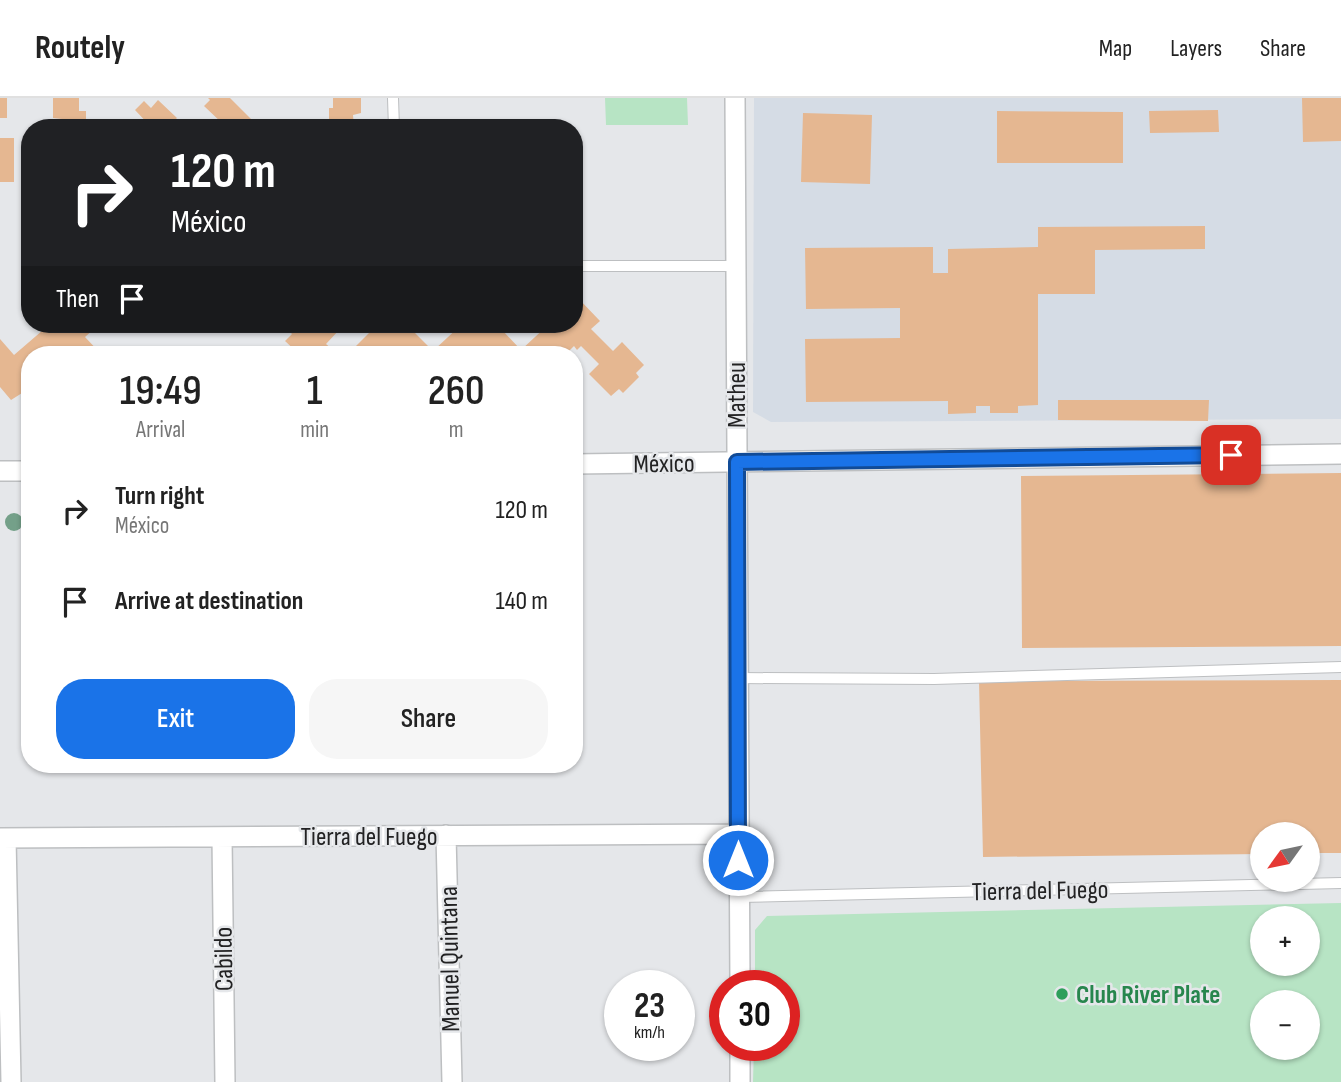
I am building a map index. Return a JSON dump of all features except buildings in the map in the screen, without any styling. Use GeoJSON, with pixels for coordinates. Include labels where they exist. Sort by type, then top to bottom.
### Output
{"type":"FeatureCollection","features":[{"type":"Feature","properties":{"kind":"street","name":"Matheu"},"geometry":{"type":"LineString","coordinates":[[735,98],[740,970]]}},
{"type":"Feature","properties":{"kind":"street","name":"México"},"geometry":{"type":"LineString","coordinates":[[583,464],[1341,454]]}},
{"type":"Feature","properties":{"kind":"street"},"geometry":{"type":"LineString","coordinates":[[0,471],[21,471]]}},
{"type":"Feature","properties":{"kind":"street","name":"Tierra del Fuego"},"geometry":{"type":"LineString","coordinates":[[3,838],[738,834]]}},
{"type":"Feature","properties":{"kind":"street","name":"Manuel Quintana"},"geometry":{"type":"LineString","coordinates":[[446,835],[452,1082]]}},
{"type":"Feature","properties":{"kind":"street","name":"Cabildo"},"geometry":{"type":"LineString","coordinates":[[222,837],[225,1082]]}},
{"type":"Feature","properties":{"kind":"street"},"geometry":{"type":"LineString","coordinates":[[3,838],[10,1082]]}},
{"type":"Feature","properties":{"kind":"street"},"geometry":{"type":"LineString","coordinates":[[740,1061],[740,1082]]}},
{"type":"Feature","properties":{"kind":"lane"},"geometry":{"type":"LineString","coordinates":[[393,98],[394,119]]}},
{"type":"Feature","properties":{"kind":"lane"},"geometry":{"type":"LineString","coordinates":[[583,266],[736,266]]}},
{"type":"Feature","properties":{"kind":"lane"},"geometry":{"type":"LineString","coordinates":[[738,678],[934,679],[1341,667]]}},
{"type":"Feature","properties":{"kind":"lane","name":"Tierra del Fuego"},"geometry":{"type":"LineString","coordinates":[[739,897],[1341,883]]}},
{"type":"Feature","properties":{"kind":"shaded area"},"geometry":{"type":"Polygon","coordinates":[[[754,98],[1341,98],[1341,419],[771,422],[753,412],[754,98]]]}},
{"type":"Feature","properties":{"kind":"green space"},"geometry":{"type":"Polygon","coordinates":[[[605,98],[687,98],[688,125],[606,125],[605,98]]]}},
{"type":"Feature","properties":{"kind":"green space","name":"Club River Plate"},"geometry":{"type":"Polygon","coordinates":[[[1341,903],[1341,1082],[753,1082],[754,1061],[800,1061],[800,970],[755,970],[755,930],[767,916],[1341,903]]]}},
{"type":"Feature","properties":{"kind":"place","name":"Club River Plate"},"geometry":{"type":"Point","coordinates":[1062,994]}},
{"type":"Feature","properties":{"kind":"route"},"geometry":{"type":"LineString","coordinates":[[738,860],[737,462],[1231,455]]}}]}
